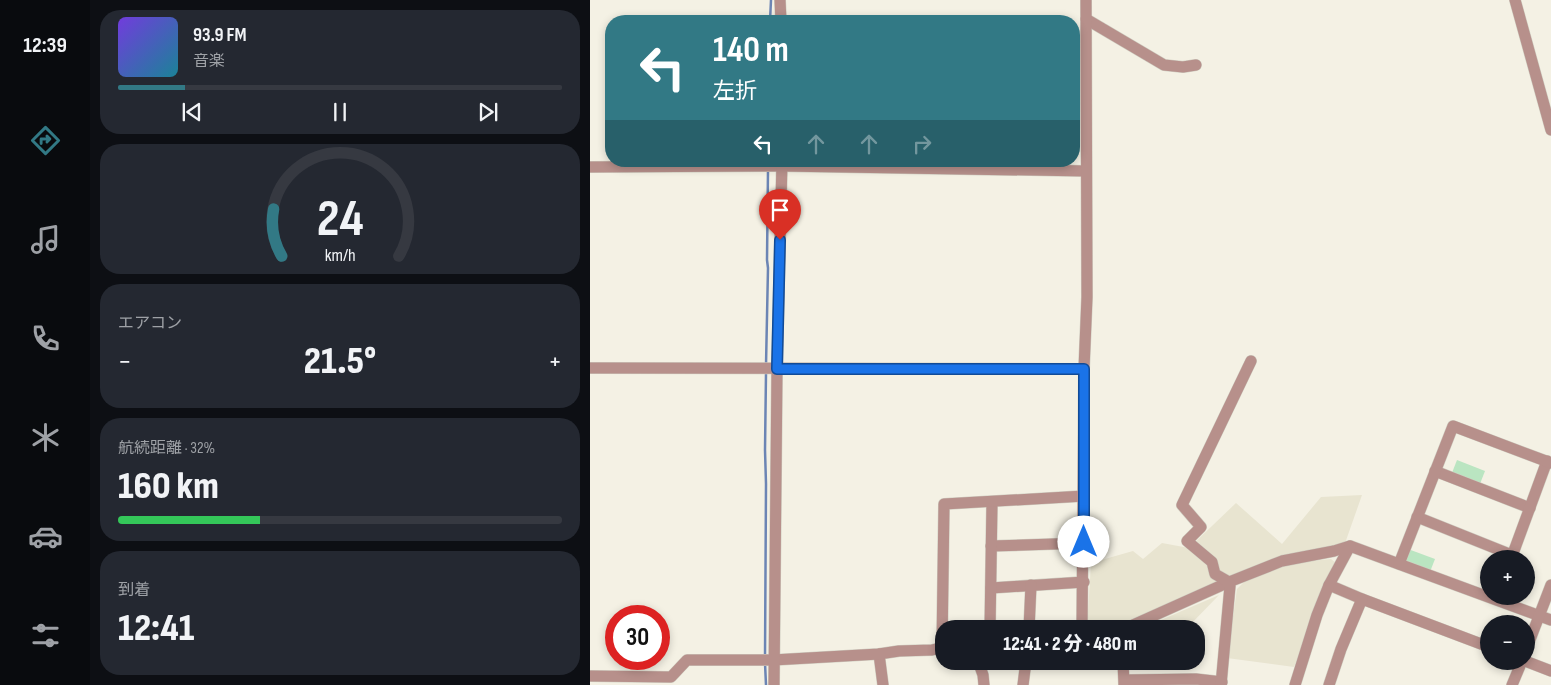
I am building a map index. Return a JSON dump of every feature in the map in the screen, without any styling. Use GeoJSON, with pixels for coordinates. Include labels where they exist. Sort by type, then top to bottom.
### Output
{"type":"FeatureCollection","features":[{"type":"Feature","properties":{"kind":"street"},"geometry":{"type":"LineString","coordinates":[[780,0],[780,15]]}},
{"type":"Feature","properties":{"kind":"street"},"geometry":{"type":"LineString","coordinates":[[1082,620],[1084,369],[1087,297],[1086,0]]}},
{"type":"Feature","properties":{"kind":"street"},"geometry":{"type":"LineString","coordinates":[[1515,0],[1551,130]]}},
{"type":"Feature","properties":{"kind":"street"},"geometry":{"type":"LineString","coordinates":[[1086,19],[1164,65],[1183,67],[1196,65]]}},
{"type":"Feature","properties":{"kind":"street"},"geometry":{"type":"LineString","coordinates":[[590,167],[605,167]]}},
{"type":"Feature","properties":{"kind":"street"},"geometry":{"type":"LineString","coordinates":[[774,685],[777,369],[782,167]]}},
{"type":"Feature","properties":{"kind":"street"},"geometry":{"type":"LineString","coordinates":[[912,167],[1086,171]]}},
{"type":"Feature","properties":{"kind":"street"},"geometry":{"type":"LineString","coordinates":[[1124,682],[1221,684],[1230,586],[1228,582],[1215,574],[1212,562],[1187,541],[1201,527],[1182,505],[1251,361]]}},
{"type":"Feature","properties":{"kind":"street"},"geometry":{"type":"LineString","coordinates":[[590,368],[1084,369]]}},
{"type":"Feature","properties":{"kind":"street"},"geometry":{"type":"LineString","coordinates":[[1399,564],[1453,426],[1549,462],[1515,550]]}},
{"type":"Feature","properties":{"kind":"street"},"geometry":{"type":"LineString","coordinates":[[1435,471],[1530,508]]}},
{"type":"Feature","properties":{"kind":"street"},"geometry":{"type":"LineString","coordinates":[[943,620],[944,504],[1084,496]]}},
{"type":"Feature","properties":{"kind":"street"},"geometry":{"type":"LineString","coordinates":[[990,620],[992,502]]}},
{"type":"Feature","properties":{"kind":"street"},"geometry":{"type":"LineString","coordinates":[[1417,517],[1495,550]]}},
{"type":"Feature","properties":{"kind":"street"},"geometry":{"type":"LineString","coordinates":[[991,546],[1084,542]]}},
{"type":"Feature","properties":{"kind":"street"},"geometry":{"type":"LineString","coordinates":[[1295,685],[1329,585],[1350,546]]}},
{"type":"Feature","properties":{"kind":"street"},"geometry":{"type":"LineString","coordinates":[[1144,620],[1228,582],[1282,561],[1350,546],[1480,592]]}},
{"type":"Feature","properties":{"kind":"street"},"geometry":{"type":"LineString","coordinates":[[991,588],[1084,582]]}},
{"type":"Feature","properties":{"kind":"street"},"geometry":{"type":"LineString","coordinates":[[1029,620],[1031,585]]}},
{"type":"Feature","properties":{"kind":"street"},"geometry":{"type":"LineString","coordinates":[[1329,585],[1480,644]]}},
{"type":"Feature","properties":{"kind":"street"},"geometry":{"type":"LineString","coordinates":[[1535,635],[1545,618],[1551,585]]}},
{"type":"Feature","properties":{"kind":"street"},"geometry":{"type":"LineString","coordinates":[[1329,685],[1362,599]]}},
{"type":"Feature","properties":{"kind":"street"},"geometry":{"type":"LineString","coordinates":[[1514,605],[1545,618]]}},
{"type":"Feature","properties":{"kind":"street"},"geometry":{"type":"LineString","coordinates":[[590,676],[671,676],[687,660],[773,660],[935,649]]}},
{"type":"Feature","properties":{"kind":"street"},"geometry":{"type":"LineString","coordinates":[[879,654],[883,685]]}},
{"type":"Feature","properties":{"kind":"street"},"geometry":{"type":"LineString","coordinates":[[1535,665],[1551,671]]}},
{"type":"Feature","properties":{"kind":"street"},"geometry":{"type":"LineString","coordinates":[[981,670],[984,685]]}},
{"type":"Feature","properties":{"kind":"street"},"geometry":{"type":"LineString","coordinates":[[1023,685],[1025,670]]}},
{"type":"Feature","properties":{"kind":"street"},"geometry":{"type":"LineString","coordinates":[[1512,685],[1519,670]]}},
{"type":"Feature","properties":{"kind":"shaded area"},"geometry":{"type":"Polygon","coordinates":[[[1362,495],[1343,549],[1216,585],[1129,620],[1088,620],[1091,563],[1133,551],[1143,559],[1162,543],[1189,548],[1236,503],[1282,544],[1321,497],[1362,495]]]}},
{"type":"Feature","properties":{"kind":"shaded area"},"geometry":{"type":"Polygon","coordinates":[[[1331,559],[1336,563],[1294,667],[1227,658],[1237,589],[1245,581],[1280,564],[1331,559]]]}},
{"type":"Feature","properties":{"kind":"shaded area"},"geometry":{"type":"Polygon","coordinates":[[[1219,595],[1195,620],[1161,620],[1219,595]]]}},
{"type":"Feature","properties":{"kind":"green space"},"geometry":{"type":"Polygon","coordinates":[[[1457,460],[1485,471],[1478,489],[1450,478],[1457,460]]]}},
{"type":"Feature","properties":{"kind":"green space"},"geometry":{"type":"Polygon","coordinates":[[[1408,549],[1435,559],[1428,577],[1404,561],[1408,549]]]}},
{"type":"Feature","properties":{"kind":"waterway"},"geometry":{"type":"LineString","coordinates":[[770,15],[771,0]]}},
{"type":"Feature","properties":{"kind":"waterway"},"geometry":{"type":"LineString","coordinates":[[766,365],[768,170]]}},
{"type":"Feature","properties":{"kind":"waterway"},"geometry":{"type":"LineString","coordinates":[[765,657],[766,373]]}},
{"type":"Feature","properties":{"kind":"waterway"},"geometry":{"type":"LineString","coordinates":[[765,663],[766,685]]}},
{"type":"Feature","properties":{"kind":"route"},"geometry":{"type":"LineString","coordinates":[[780,240],[777,369],[1084,369],[1084,542]]}}]}
